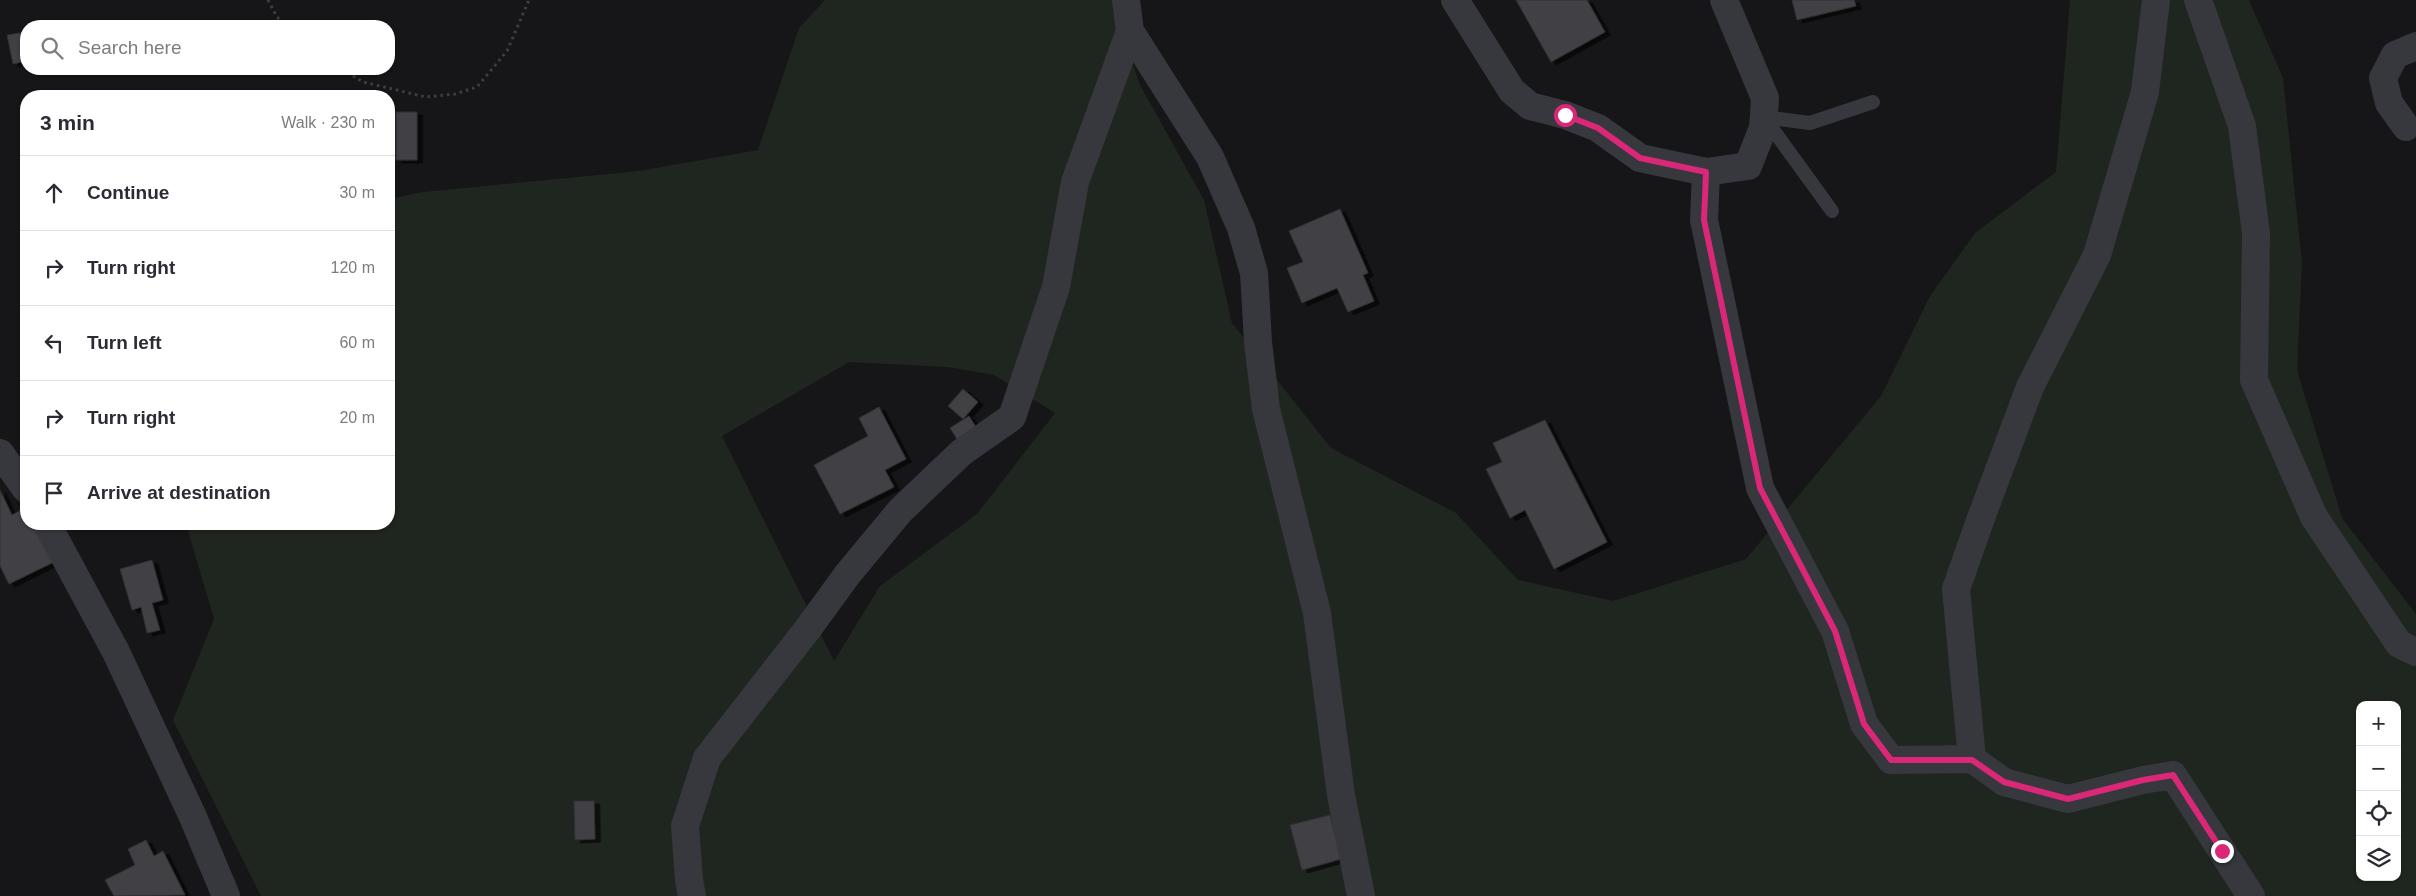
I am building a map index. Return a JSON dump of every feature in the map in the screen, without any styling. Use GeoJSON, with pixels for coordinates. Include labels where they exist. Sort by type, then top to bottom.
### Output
{"type":"FeatureCollection","features":[{"type":"Feature","properties":{"kind":"street"},"geometry":{"type":"LineString","coordinates":[[1126,0],[1130,31],[1210,157],[1241,228],[1254,274],[1258,342],[1266,409],[1317,613],[1341,795],[1360,896]]}},
{"type":"Feature","properties":{"kind":"street"},"geometry":{"type":"LineString","coordinates":[[1455,0],[1512,91],[1530,106],[1565,115],[1598,128],[1640,158],[1706,172],[1748,166],[1763,128],[1765,98],[1724,0]]}},
{"type":"Feature","properties":{"kind":"street"},"geometry":{"type":"LineString","coordinates":[[1972,760],[1956,589],[1980,518],[2030,387],[2097,255],[2145,92],[2156,0]]}},
{"type":"Feature","properties":{"kind":"street"},"geometry":{"type":"LineString","coordinates":[[2198,0],[2242,126],[2256,233],[2254,380],[2314,517],[2399,644],[2416,652]]}},
{"type":"Feature","properties":{"kind":"street"},"geometry":{"type":"LineString","coordinates":[[692,896],[685,826],[707,758],[807,630],[847,575],[900,511],[962,452],[1012,417],[1056,287],[1075,182],[1130,31]]}},
{"type":"Feature","properties":{"kind":"street"},"geometry":{"type":"LineString","coordinates":[[2406,127],[2389,103],[2383,78],[2395,55],[2416,46]]}},
{"type":"Feature","properties":{"kind":"street"},"geometry":{"type":"LineString","coordinates":[[1706,172],[1704,220],[1760,488],[1835,631],[1864,724],[1891,760],[1972,760],[2004,782],[2068,799],[2143,780],[2173,775],[2251,896]]}},
{"type":"Feature","properties":{"kind":"street"},"geometry":{"type":"LineString","coordinates":[[0,453],[20,480]]}},
{"type":"Feature","properties":{"kind":"street"},"geometry":{"type":"LineString","coordinates":[[50,530],[116,652],[193,817],[226,896]]}},
{"type":"Feature","properties":{"kind":"lane"},"geometry":{"type":"LineString","coordinates":[[1764,117],[1810,123],[1873,102]]}},
{"type":"Feature","properties":{"kind":"lane"},"geometry":{"type":"LineString","coordinates":[[1764,117],[1832,211]]}},
{"type":"Feature","properties":{"kind":"path"},"geometry":{"type":"LineString","coordinates":[[268,0],[280,20]]}},
{"type":"Feature","properties":{"kind":"path"},"geometry":{"type":"LineString","coordinates":[[395,90],[426,98],[455,94],[477,87],[507,51],[529,0]]}},
{"type":"Feature","properties":{"kind":"path"},"geometry":{"type":"LineString","coordinates":[[352,75],[363,82],[394,90]]}},
{"type":"Feature","properties":{"kind":"shaded area"},"geometry":{"type":"Polygon","coordinates":[[[825,0],[1114,0],[1139,83],[1204,200],[1232,323],[1331,448],[1456,513],[1518,580],[1613,601],[1746,559],[1881,396],[1930,296],[1975,233],[2056,172],[2070,0],[2249,0],[2283,78],[2302,263],[2297,370],[2342,518],[2416,614],[2416,896],[261,896],[173,720],[214,619],[188,530],[395,530],[395,198],[423,192],[639,171],[758,150],[799,28],[825,0]],[[849,362],[722,436],[834,661],[880,586],[977,514],[1055,413],[994,375],[947,367],[849,362]]]}},
{"type":"Feature","properties":{"kind":"building"},"geometry":{"type":"Polygon","coordinates":[[[1516,0],[1587,0],[1605,32],[1551,62],[1516,0]]]}},
{"type":"Feature","properties":{"kind":"building"},"geometry":{"type":"Polygon","coordinates":[[[1792,0],[1854,0],[1856,6],[1797,20],[1792,0]]]}},
{"type":"Feature","properties":{"kind":"building"},"geometry":{"type":"Polygon","coordinates":[[[20,33],[20,62],[13,64],[7,35],[20,33]]]}},
{"type":"Feature","properties":{"kind":"building"},"geometry":{"type":"Polygon","coordinates":[[[396,112],[417,112],[417,160],[396,160],[396,112]]]}},
{"type":"Feature","properties":{"kind":"building"},"geometry":{"type":"Polygon","coordinates":[[[1340,209],[1368,273],[1363,275],[1374,301],[1348,312],[1337,288],[1302,303],[1287,268],[1303,262],[1289,231],[1340,209]]]}},
{"type":"Feature","properties":{"kind":"building"},"geometry":{"type":"Polygon","coordinates":[[[963,389],[978,402],[963,419],[948,406],[963,389]]]}},
{"type":"Feature","properties":{"kind":"building"},"geometry":{"type":"Polygon","coordinates":[[[879,407],[906,459],[885,470],[894,487],[840,514],[814,465],[868,436],[859,418],[879,407]]]}},
{"type":"Feature","properties":{"kind":"building"},"geometry":{"type":"Polygon","coordinates":[[[969,416],[981,435],[962,447],[950,428],[969,416]]]}},
{"type":"Feature","properties":{"kind":"building"},"geometry":{"type":"Polygon","coordinates":[[[1545,420],[1607,542],[1554,569],[1525,510],[1510,518],[1486,469],[1502,462],[1493,443],[1545,420]]]}},
{"type":"Feature","properties":{"kind":"building"},"geometry":{"type":"Polygon","coordinates":[[[0,490],[12,515],[20,510],[20,530],[38,530],[56,561],[9,584],[0,566],[0,490]]]}},
{"type":"Feature","properties":{"kind":"building"},"geometry":{"type":"Polygon","coordinates":[[[152,560],[163,600],[152,603],[160,630],[147,633],[141,607],[132,610],[120,569],[152,560]]]}},
{"type":"Feature","properties":{"kind":"building"},"geometry":{"type":"Polygon","coordinates":[[[574,801],[594,801],[595,839],[575,840],[574,801]]]}},
{"type":"Feature","properties":{"kind":"building"},"geometry":{"type":"Polygon","coordinates":[[[1330,815],[1341,859],[1302,870],[1290,825],[1330,815]]]}},
{"type":"Feature","properties":{"kind":"building"},"geometry":{"type":"Polygon","coordinates":[[[146,840],[154,856],[163,851],[185,895],[114,896],[105,880],[135,865],[128,849],[146,840]]]}},
{"type":"Feature","properties":{"kind":"route"},"geometry":{"type":"LineString","coordinates":[[1565,115],[1598,128],[1640,158],[1706,172],[1704,220],[1760,488],[1835,631],[1864,724],[1891,760],[1972,760],[2004,782],[2068,799],[2143,780],[2173,775],[2222,851]]}}]}
